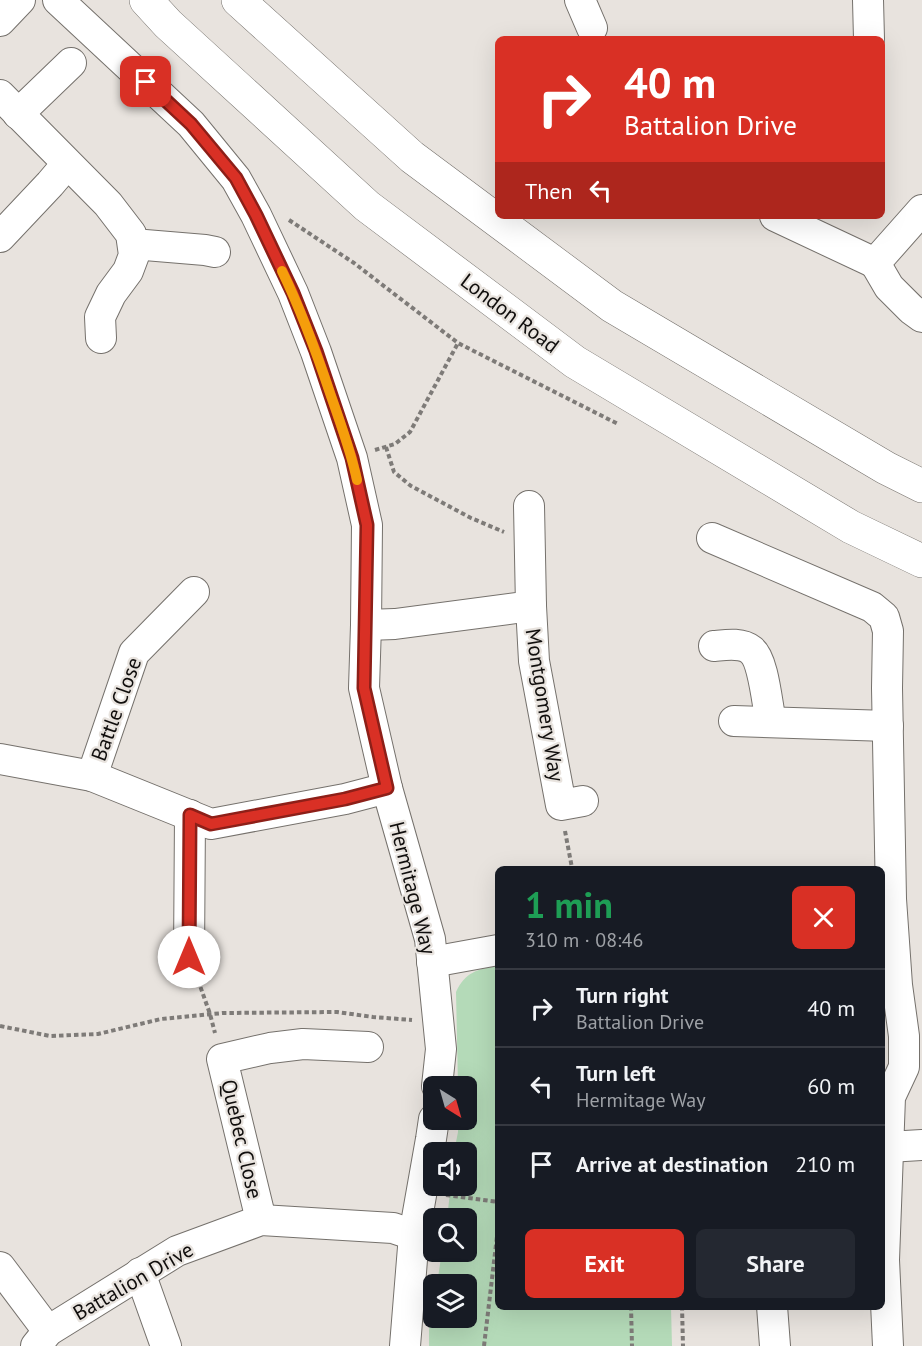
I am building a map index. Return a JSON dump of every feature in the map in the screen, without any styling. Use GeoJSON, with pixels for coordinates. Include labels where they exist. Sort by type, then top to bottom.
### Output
{"type":"FeatureCollection","features":[{"type":"Feature","properties":{"kind":"highway","name":"London Road"},"geometry":{"type":"LineString","coordinates":[[146,0],[168,24],[368,206],[575,362],[852,527],[922,561]]}},
{"type":"Feature","properties":{"kind":"highway"},"geometry":{"type":"LineString","coordinates":[[238,0],[411,157],[612,306],[886,468],[922,486]]}},
{"type":"Feature","properties":{"kind":"street"},"geometry":{"type":"LineString","coordinates":[[0,21],[20,0]]}},
{"type":"Feature","properties":{"kind":"street","name":"Hermitage Way"},"geometry":{"type":"LineString","coordinates":[[58,0],[191,124],[236,178],[293,293],[316,351],[352,458],[367,525],[364,688],[387,788],[430,939],[441,1049],[438,1076]]}},
{"type":"Feature","properties":{"kind":"street"},"geometry":{"type":"LineString","coordinates":[[580,0],[592,28]]}},
{"type":"Feature","properties":{"kind":"street"},"geometry":{"type":"LineString","coordinates":[[868,0],[869,36]]}},
{"type":"Feature","properties":{"kind":"street"},"geometry":{"type":"LineString","coordinates":[[71,63],[9,105],[108,204],[131,234],[134,255],[128,272],[111,294],[100,317],[101,338]]}},
{"type":"Feature","properties":{"kind":"street"},"geometry":{"type":"LineString","coordinates":[[0,237],[67,164]]}},
{"type":"Feature","properties":{"kind":"street"},"geometry":{"type":"LineString","coordinates":[[875,263],[922,210]]}},
{"type":"Feature","properties":{"kind":"street"},"geometry":{"type":"LineString","coordinates":[[781,219],[875,263],[889,287],[922,317]]}},
{"type":"Feature","properties":{"kind":"street"},"geometry":{"type":"LineString","coordinates":[[133,244],[215,252]]}},
{"type":"Feature","properties":{"kind":"street","name":"Montgomery Way"},"geometry":{"type":"LineString","coordinates":[[528,506],[534,661],[570,811]]}},
{"type":"Feature","properties":{"kind":"street"},"geometry":{"type":"LineString","coordinates":[[712,538],[872,607],[884,617],[888,631],[886,899],[897,985],[893,1035],[904,1067],[886,1097],[888,1147],[885,1215]]}},
{"type":"Feature","properties":{"kind":"street","name":"Battle Close"},"geometry":{"type":"LineString","coordinates":[[92,776],[134,653],[194,592]]}},
{"type":"Feature","properties":{"kind":"street","name":"Montgomery Way"},"geometry":{"type":"LineString","coordinates":[[366,625],[395,624],[531,606]]}},
{"type":"Feature","properties":{"kind":"street"},"geometry":{"type":"LineString","coordinates":[[714,646],[739,645],[750,649],[758,659],[771,722]]}},
{"type":"Feature","properties":{"kind":"street"},"geometry":{"type":"LineString","coordinates":[[734,721],[888,726]]}},
{"type":"Feature","properties":{"kind":"street"},"geometry":{"type":"LineString","coordinates":[[0,759],[92,776],[211,824],[345,799],[387,788]]}},
{"type":"Feature","properties":{"kind":"street"},"geometry":{"type":"LineString","coordinates":[[189,957],[190,815]]}},
{"type":"Feature","properties":{"kind":"street"},"geometry":{"type":"LineString","coordinates":[[432,962],[495,951]]}},
{"type":"Feature","properties":{"kind":"street"},"geometry":{"type":"LineString","coordinates":[[222,1059],[270,1048],[303,1044],[368,1047]]}},
{"type":"Feature","properties":{"kind":"street","name":"Quebec Close"},"geometry":{"type":"LineString","coordinates":[[222,1059],[261,1220]]}},
{"type":"Feature","properties":{"kind":"street"},"geometry":{"type":"LineString","coordinates":[[405,1346],[414,1235],[432,1130]]}},
{"type":"Feature","properties":{"kind":"street"},"geometry":{"type":"LineString","coordinates":[[888,1147],[922,1145]]}},
{"type":"Feature","properties":{"kind":"street","name":"Battalion Drive"},"geometry":{"type":"LineString","coordinates":[[42,1339],[177,1251],[261,1220],[393,1228],[414,1235]]}},
{"type":"Feature","properties":{"kind":"street"},"geometry":{"type":"LineString","coordinates":[[0,1267],[42,1339]]}},
{"type":"Feature","properties":{"kind":"street"},"geometry":{"type":"LineString","coordinates":[[140,1273],[166,1346]]}},
{"type":"Feature","properties":{"kind":"street"},"geometry":{"type":"LineString","coordinates":[[885,1294],[888,1346]]}},
{"type":"Feature","properties":{"kind":"street"},"geometry":{"type":"LineString","coordinates":[[772,1310],[775,1346]]}},
{"type":"Feature","properties":{"kind":"path"},"geometry":{"type":"LineString","coordinates":[[386,447],[394,472],[411,486],[471,518],[529,544]]}},
{"type":"Feature","properties":{"kind":"path"},"geometry":{"type":"LineString","coordinates":[[570,811],[572,866]]}},
{"type":"Feature","properties":{"kind":"path"},"geometry":{"type":"LineString","coordinates":[[189,957],[210,1014],[222,1059]]}},
{"type":"Feature","properties":{"kind":"path"},"geometry":{"type":"LineString","coordinates":[[0,1026],[50,1036],[98,1034],[161,1019],[210,1014],[337,1012],[409,1020],[438,1019]]}},
{"type":"Feature","properties":{"kind":"path"},"geometry":{"type":"LineString","coordinates":[[422,1192],[495,1202]]}},
{"type":"Feature","properties":{"kind":"path"},"geometry":{"type":"LineString","coordinates":[[484,1346],[495,1253]]}},
{"type":"Feature","properties":{"kind":"path"},"geometry":{"type":"LineString","coordinates":[[631,1310],[632,1346]]}},
{"type":"Feature","properties":{"kind":"path"},"geometry":{"type":"LineString","coordinates":[[682,1310],[683,1346]]}},
{"type":"Feature","properties":{"kind":"green space"},"geometry":{"type":"Polygon","coordinates":[[[495,967],[495,1310],[671,1310],[672,1346],[429,1346],[429,1328],[477,1328],[477,1274],[439,1274],[440,1262],[477,1262],[477,1208],[448,1208],[450,1196],[477,1196],[477,1142],[456,1142],[458,1130],[477,1130],[477,1076],[458,1076],[456,992],[464,980],[473,973],[495,967]]]}},
{"type":"Feature","properties":{"kind":"slow traffic"},"geometry":{"type":"LineString","coordinates":[[282,271],[316,351],[352,458],[357,480]]}},
{"type":"Feature","properties":{"kind":"route"},"geometry":{"type":"LineString","coordinates":[[146,82],[191,124],[236,178],[293,293],[316,351],[352,458],[367,525],[364,688],[387,788],[345,799],[211,824],[190,815],[189,957]]}}]}
